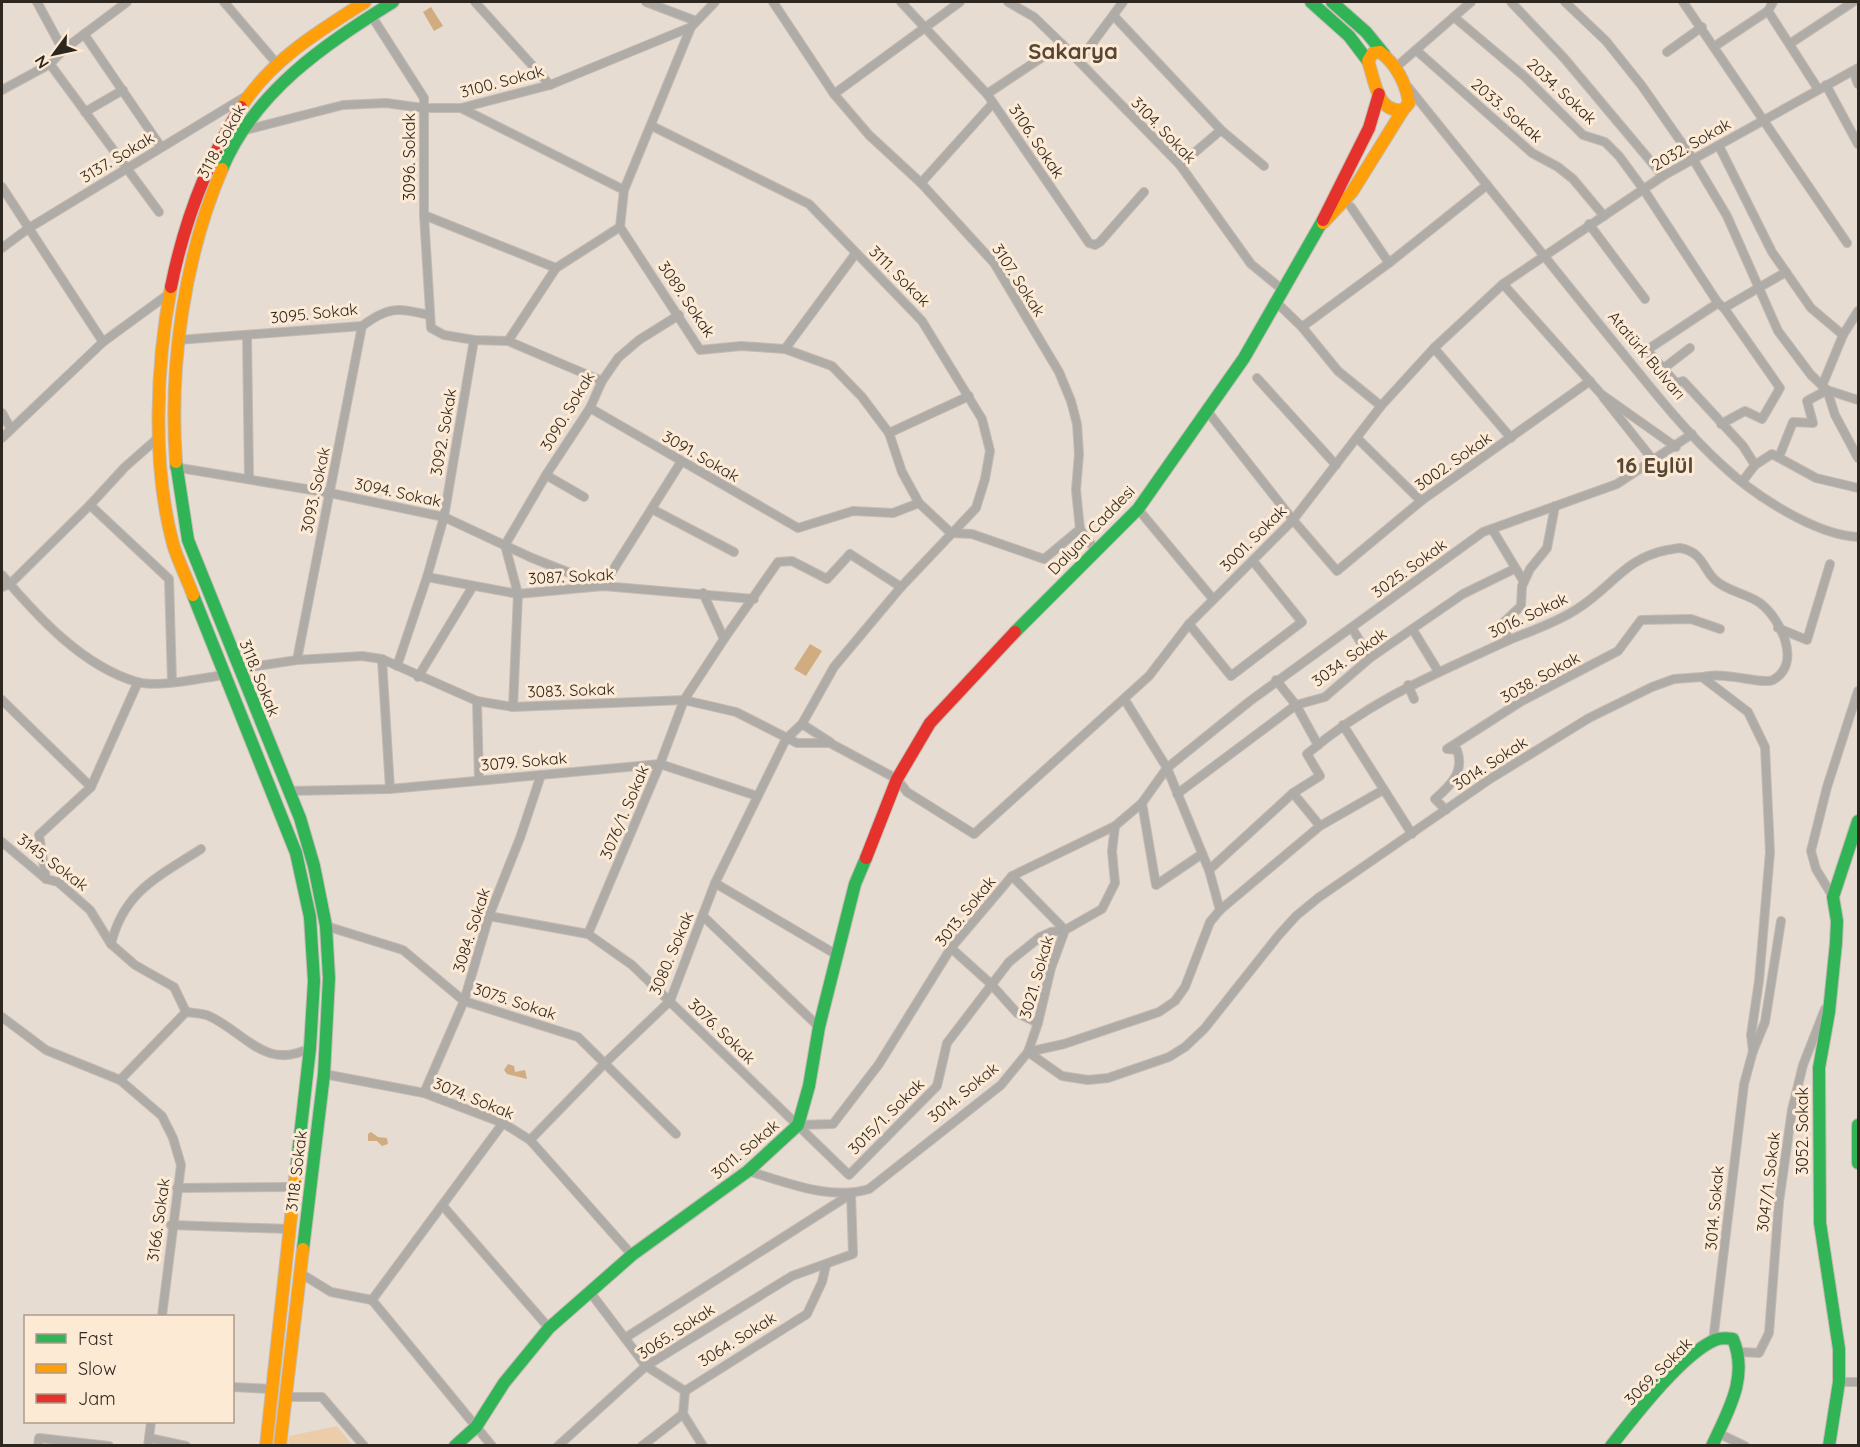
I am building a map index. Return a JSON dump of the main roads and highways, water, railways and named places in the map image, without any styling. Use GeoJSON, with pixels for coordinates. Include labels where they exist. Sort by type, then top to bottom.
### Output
{"type":"FeatureCollection","features":[{"type":"Feature","properties":{"kind":"main road","name":"3118. Sokak"},"geometry":{"type":"LineString","coordinates":[[266,1446],[310,1048],[314,981],[310,928],[296,853],[173,544],[164,500],[158,438],[161,354],[170,292],[187,220],[202,176],[226,130],[250,94],[278,65],[305,41],[365,2]]}},
{"type":"Feature","properties":{"kind":"main road","name":"3118. Sokak"},"geometry":{"type":"LineString","coordinates":[[280,1446],[324,1074],[329,978],[326,926],[314,866],[300,818],[238,669],[188,540],[178,500],[174,467],[173,398],[178,340],[202,220],[217,176],[242,131],[263,101],[315,53],[393,2]]}},
{"type":"Feature","properties":{"kind":"main road"},"geometry":{"type":"LineString","coordinates":[[1311,2],[1349,36],[1368,61],[1386,108],[1393,111],[1403,110]]}},
{"type":"Feature","properties":{"kind":"main road"},"geometry":{"type":"LineString","coordinates":[[1322,224],[1352,192],[1409,103],[1398,73],[1385,55],[1366,32],[1332,2]]}},
{"type":"Feature","properties":{"kind":"main road"},"geometry":{"type":"LineString","coordinates":[[1368,61],[1376,52],[1385,55]]}},
{"type":"Feature","properties":{"kind":"main road"},"geometry":{"type":"LineString","coordinates":[[1322,224],[1328,206],[1363,140],[1379,94]]}},
{"type":"Feature","properties":{"kind":"main road","name":"Dalyan Caddesi"},"geometry":{"type":"LineString","coordinates":[[897,779],[930,723],[976,670],[1138,509],[1208,412],[1277,303],[1322,224]]}},
{"type":"Feature","properties":{"kind":"main road","name":"3011. Sokak"},"geometry":{"type":"LineString","coordinates":[[455,1446],[476,1427],[504,1383],[549,1328],[632,1255],[748,1171],[798,1125],[809,1086],[819,1028],[855,884],[897,779]]}},
{"type":"Feature","properties":{"kind":"main road","name":"3052. Sokak"},"geometry":{"type":"LineString","coordinates":[[1829,1446],[1839,1382],[1839,1349],[1819,1212],[1819,1068],[1837,921],[1833,897],[1854,850],[1858,821]]}},
{"type":"Feature","properties":{"kind":"main road"},"geometry":{"type":"LineString","coordinates":[[1858,1125],[1856,1136],[1858,1163]]}},
{"type":"Feature","properties":{"kind":"main road","name":"3069. Sokak"},"geometry":{"type":"LineString","coordinates":[[1611,1446],[1665,1385],[1713,1341],[1724,1338],[1733,1340],[1741,1352],[1741,1369],[1733,1400],[1712,1446]]}},
{"type":"Feature","properties":{"kind":"district","name":"Sakarya"},"geometry":{"type":"Point","coordinates":[1073,51]}},
{"type":"Feature","properties":{"kind":"district","name":"16 Eylül"},"geometry":{"type":"Point","coordinates":[1655,465]}}]}
